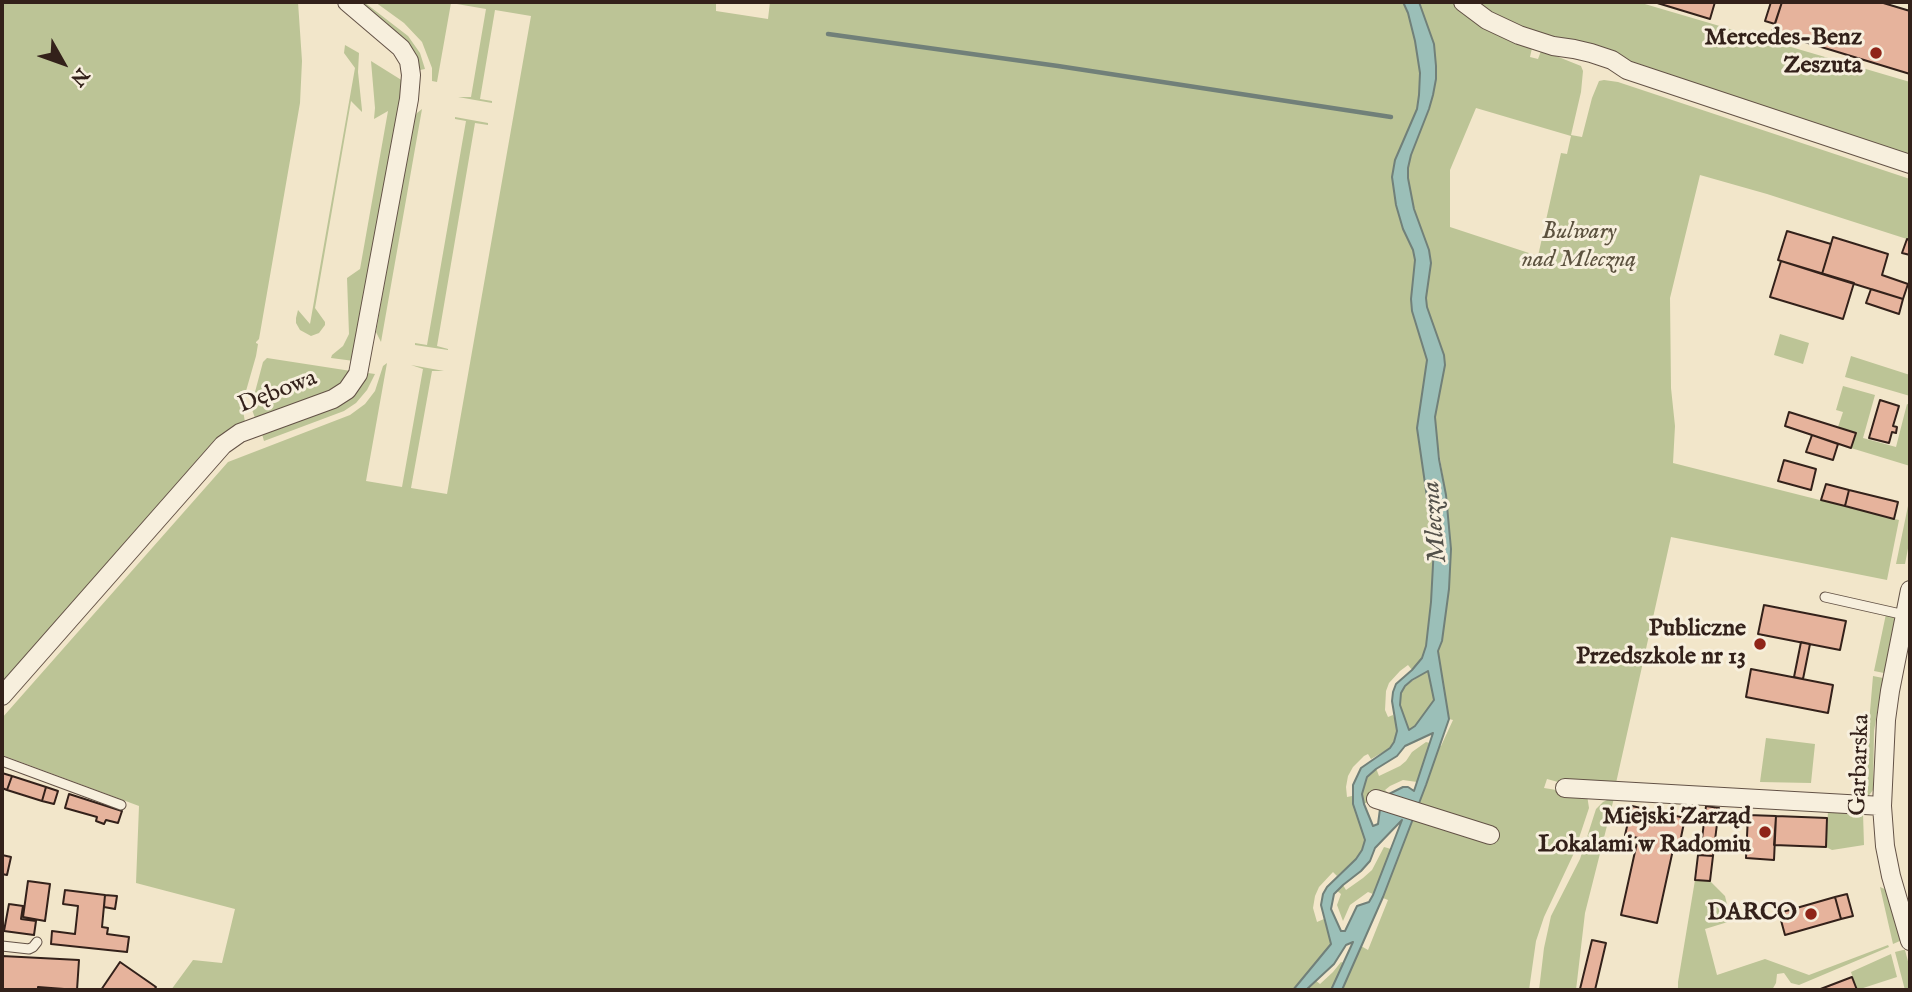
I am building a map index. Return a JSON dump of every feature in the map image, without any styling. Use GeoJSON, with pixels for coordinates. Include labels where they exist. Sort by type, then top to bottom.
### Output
{"type":"FeatureCollection","features":[{"type":"Feature","properties":{"kind":"street","name":"Dębowa"},"geometry":{"type":"LineString","coordinates":[[2,696],[223,445],[240,433],[333,399],[347,390],[358,374],[404,127],[411,75],[409,61],[401,48],[347,2]]}},
{"type":"Feature","properties":{"kind":"street"},"geometry":{"type":"LineString","coordinates":[[1463,2],[1498,26],[1553,46],[1591,53],[1612,60],[1627,70],[1910,164]]}},
{"type":"Feature","properties":{"kind":"street","name":"Garbarska"},"geometry":{"type":"LineString","coordinates":[[1910,590],[1886,720],[1882,806],[1885,846],[1891,876],[1910,941]]}},
{"type":"Feature","properties":{"kind":"street"},"geometry":{"type":"LineString","coordinates":[[1565,788],[1882,806]]}},
{"type":"Feature","properties":{"kind":"street"},"geometry":{"type":"LineString","coordinates":[[1376,799],[1488,835]]}},
{"type":"Feature","properties":{"kind":"lane"},"geometry":{"type":"LineString","coordinates":[[1825,597],[1905,615]]}},
{"type":"Feature","properties":{"kind":"lane"},"geometry":{"type":"LineString","coordinates":[[2,761],[121,805]]}},
{"type":"Feature","properties":{"kind":"lane"},"geometry":{"type":"LineString","coordinates":[[2,946],[29,949],[37,942]]}},
{"type":"Feature","properties":{"kind":"green space"},"geometry":{"type":"Polygon","coordinates":[[[2,2],[298,2],[302,61],[300,103],[259,339],[256,342],[256,356],[242,405],[245,422],[233,426],[212,443],[2,682],[2,2]]]}},
{"type":"Feature","properties":{"kind":"green space"},"geometry":{"type":"Polygon","coordinates":[[[361,2],[408,36],[420,53],[425,69],[420,70],[416,56],[406,41],[361,2]]]}},
{"type":"Feature","properties":{"kind":"green space"},"geometry":{"type":"Polygon","coordinates":[[[375,2],[716,2],[716,11],[768,19],[770,2],[1403,2],[1415,41],[1420,73],[1419,95],[1394,193],[1403,229],[1415,260],[1412,311],[1427,360],[1417,428],[1434,546],[1431,602],[1422,658],[1412,670],[1408,665],[1400,671],[1389,683],[1386,691],[1385,710],[1388,717],[1393,715],[1396,723],[1394,742],[1390,748],[1371,759],[1368,754],[1364,756],[1348,776],[1347,797],[1352,796],[1365,840],[1356,859],[1337,876],[1333,872],[1319,887],[1315,896],[1313,908],[1317,922],[1324,919],[1332,944],[1293,990],[171,990],[193,960],[222,963],[235,909],[136,883],[139,806],[2,755],[2,718],[228,462],[350,415],[365,404],[375,391],[383,366],[387,363],[366,481],[402,487],[423,369],[411,365],[444,371],[432,371],[411,488],[447,494],[531,16],[495,10],[480,99],[492,103],[458,97],[471,97],[486,9],[451,3],[437,82],[432,81],[432,68],[422,42],[404,23],[375,2]]]}},
{"type":"Feature","properties":{"kind":"green space","name":"Bulwary nad Mleczną"},"geometry":{"type":"Polygon","coordinates":[[[1419,2],[1454,2],[1530,45],[1530,57],[1538,59],[1541,51],[1581,66],[1581,92],[1571,135],[1582,137],[1592,98],[1599,81],[1604,80],[1618,82],[1910,179],[1910,240],[1700,175],[1670,298],[1671,388],[1675,426],[1673,463],[1899,520],[1887,580],[1671,537],[1616,783],[1569,785],[1547,779],[1544,788],[1587,795],[1589,808],[1574,853],[1544,917],[1536,941],[1529,990],[1306,990],[1315,980],[1320,984],[1341,962],[1344,963],[1354,942],[1368,950],[1388,900],[1368,892],[1350,905],[1343,921],[1337,905],[1341,894],[1336,890],[1343,885],[1346,890],[1363,878],[1372,870],[1384,847],[1391,849],[1417,782],[1403,780],[1390,786],[1385,790],[1389,794],[1376,807],[1370,807],[1368,802],[1364,804],[1362,794],[1367,777],[1376,768],[1379,776],[1400,766],[1412,752],[1426,742],[1441,746],[1453,720],[1449,719],[1448,712],[1408,730],[1400,705],[1405,686],[1428,670],[1434,661],[1442,641],[1449,589],[1451,549],[1435,417],[1445,365],[1427,307],[1431,263],[1429,250],[1414,209],[1408,178],[1411,155],[1429,109],[1436,79],[1434,44],[1419,2]],[[1476,108],[1450,170],[1450,227],[1538,256],[1561,153],[1567,154],[1571,136],[1476,108]]]}},
{"type":"Feature","properties":{"kind":"green space"},"geometry":{"type":"Polygon","coordinates":[[[1473,2],[1638,2],[1910,82],[1910,156],[1550,39],[1509,24],[1473,2]]]}},
{"type":"Feature","properties":{"kind":"green space"},"geometry":{"type":"Polygon","coordinates":[[[345,45],[359,53],[362,112],[351,101],[315,308],[325,325],[319,333],[311,336],[300,330],[296,318],[298,310],[310,324],[355,68],[344,53],[345,45]]]}},
{"type":"Feature","properties":{"kind":"green space"},"geometry":{"type":"Polygon","coordinates":[[[371,61],[403,81],[354,361],[331,358],[343,346],[349,334],[347,278],[360,269],[388,111],[374,119],[371,61]]]}},
{"type":"Feature","properties":{"kind":"green space"},"geometry":{"type":"Polygon","coordinates":[[[422,109],[381,342],[376,332],[413,120],[422,109]]]}},
{"type":"Feature","properties":{"kind":"green space"},"geometry":{"type":"Polygon","coordinates":[[[455,117],[488,125],[475,123],[437,346],[448,350],[415,343],[427,345],[466,121],[455,117]]]}},
{"type":"Feature","properties":{"kind":"green space"},"geometry":{"type":"Polygon","coordinates":[[[1780,334],[1809,343],[1803,364],[1774,355],[1780,334]]]}},
{"type":"Feature","properties":{"kind":"green space"},"geometry":{"type":"Polygon","coordinates":[[[1851,356],[1910,375],[1910,396],[1845,377],[1851,356]]]}},
{"type":"Feature","properties":{"kind":"green space"},"geometry":{"type":"Polygon","coordinates":[[[267,358],[351,371],[343,382],[332,390],[255,418],[251,407],[263,362],[267,358]]]}},
{"type":"Feature","properties":{"kind":"green space"},"geometry":{"type":"Polygon","coordinates":[[[368,373],[375,374],[367,390],[356,403],[344,411],[264,441],[262,434],[335,408],[348,400],[368,373]]]}},
{"type":"Feature","properties":{"kind":"green space"},"geometry":{"type":"Polygon","coordinates":[[[1843,386],[1875,395],[1863,438],[1896,447],[1907,404],[1910,405],[1910,466],[1851,448],[1856,433],[1838,427],[1843,412],[1836,410],[1843,386]]]}},
{"type":"Feature","properties":{"kind":"green space"},"geometry":{"type":"Polygon","coordinates":[[[1908,506],[1910,538],[1905,564],[1896,564],[1908,506]]]}},
{"type":"Feature","properties":{"kind":"green space"},"geometry":{"type":"Polygon","coordinates":[[[1886,614],[1895,617],[1884,673],[1874,671],[1886,614]]]}},
{"type":"Feature","properties":{"kind":"green space"},"geometry":{"type":"Polygon","coordinates":[[[1873,676],[1883,678],[1874,731],[1873,790],[1867,798],[1868,735],[1873,676]]]}},
{"type":"Feature","properties":{"kind":"green space"},"geometry":{"type":"Polygon","coordinates":[[[1766,738],[1815,744],[1811,783],[1760,782],[1766,738]]]}},
{"type":"Feature","properties":{"kind":"green space"},"geometry":{"type":"Polygon","coordinates":[[[1614,798],[1585,913],[1576,990],[1539,990],[1551,916],[1580,859],[1596,809],[1614,798]]]}},
{"type":"Feature","properties":{"kind":"green space"},"geometry":{"type":"Polygon","coordinates":[[[1828,811],[1863,813],[1864,845],[1832,850],[1826,847],[1828,811]]]}},
{"type":"Feature","properties":{"kind":"green space"},"geometry":{"type":"Polygon","coordinates":[[[1695,880],[1710,881],[1725,896],[1731,921],[1705,929],[1717,975],[1765,959],[1809,975],[1888,945],[1889,947],[1799,985],[1791,983],[1784,973],[1777,974],[1772,990],[1678,990],[1695,880]]]}},
{"type":"Feature","properties":{"kind":"green space"},"geometry":{"type":"Polygon","coordinates":[[[1880,887],[1887,890],[1902,940],[1893,944],[1880,887]]]}},
{"type":"Feature","properties":{"kind":"green space"},"geometry":{"type":"Polygon","coordinates":[[[1905,950],[1910,969],[1910,990],[1905,990],[1895,952],[1905,950]]]}},
{"type":"Feature","properties":{"kind":"green space"},"geometry":{"type":"Polygon","coordinates":[[[1891,954],[1897,977],[1857,990],[1851,972],[1891,954]]]}},
{"type":"Feature","properties":{"kind":"water","name":"Mleczna"},"geometry":{"type":"Polygon","coordinates":[[[1403,2],[1419,2],[1434,44],[1436,66],[1433,95],[1411,155],[1408,178],[1414,209],[1429,250],[1431,263],[1427,307],[1445,365],[1435,417],[1451,549],[1449,589],[1442,641],[1438,651],[1449,719],[1383,897],[1342,990],[1331,990],[1353,942],[1346,945],[1334,964],[1306,990],[1293,990],[1331,944],[1321,905],[1323,894],[1356,859],[1365,840],[1353,804],[1353,785],[1361,768],[1390,748],[1394,742],[1397,731],[1393,692],[1396,684],[1422,658],[1426,646],[1434,546],[1417,428],[1427,360],[1412,311],[1415,260],[1396,205],[1392,177],[1395,160],[1417,109],[1419,95],[1420,73],[1408,13],[1403,2]],[[1428,671],[1412,680],[1401,693],[1400,705],[1409,730],[1434,700],[1428,671]],[[1433,733],[1405,746],[1397,756],[1367,777],[1362,794],[1373,826],[1378,824],[1380,809],[1389,794],[1403,787],[1414,791],[1433,733]],[[1402,820],[1375,848],[1370,861],[1334,894],[1331,909],[1341,931],[1345,931],[1357,906],[1369,902],[1373,895],[1402,820]]]}},
{"type":"Feature","properties":{"kind":"building"},"geometry":{"type":"Polygon","coordinates":[[[1654,2],[1715,2],[1710,19],[1654,2]]]}},
{"type":"Feature","properties":{"kind":"building"},"geometry":{"type":"Polygon","coordinates":[[[1771,2],[1782,2],[1775,24],[1765,21],[1771,2]]]}},
{"type":"Feature","properties":{"kind":"building","name":"Mercedes-Benz Zeszuta"},"geometry":{"type":"Polygon","coordinates":[[[1782,2],[1880,2],[1910,11],[1910,74],[1772,32],[1782,2]]]}},
{"type":"Feature","properties":{"kind":"building"},"geometry":{"type":"Polygon","coordinates":[[[1787,231],[1831,244],[1822,274],[1778,260],[1787,231]]]}},
{"type":"Feature","properties":{"kind":"building"},"geometry":{"type":"Polygon","coordinates":[[[1833,237],[1888,254],[1882,275],[1908,284],[1903,299],[1822,274],[1833,237]]]}},
{"type":"Feature","properties":{"kind":"building"},"geometry":{"type":"Polygon","coordinates":[[[1907,239],[1910,240],[1910,255],[1902,253],[1907,239]]]}},
{"type":"Feature","properties":{"kind":"building"},"geometry":{"type":"Polygon","coordinates":[[[1781,261],[1854,283],[1843,319],[1770,297],[1781,261]]]}},
{"type":"Feature","properties":{"kind":"building"},"geometry":{"type":"Polygon","coordinates":[[[1871,289],[1903,299],[1899,314],[1866,303],[1871,289]]]}},
{"type":"Feature","properties":{"kind":"building"},"geometry":{"type":"Polygon","coordinates":[[[1880,400],[1899,406],[1893,426],[1897,427],[1896,433],[1892,432],[1889,443],[1869,438],[1880,400]]]}},
{"type":"Feature","properties":{"kind":"building"},"geometry":{"type":"Polygon","coordinates":[[[1789,412],[1856,433],[1851,448],[1785,426],[1789,412]]]}},
{"type":"Feature","properties":{"kind":"building"},"geometry":{"type":"Polygon","coordinates":[[[1812,435],[1838,444],[1833,460],[1806,452],[1812,435]]]}},
{"type":"Feature","properties":{"kind":"building"},"geometry":{"type":"Polygon","coordinates":[[[1784,460],[1816,469],[1811,490],[1778,481],[1784,460]]]}},
{"type":"Feature","properties":{"kind":"building"},"geometry":{"type":"Polygon","coordinates":[[[1826,484],[1849,490],[1845,506],[1821,500],[1826,484]]]}},
{"type":"Feature","properties":{"kind":"building"},"geometry":{"type":"Polygon","coordinates":[[[1849,490],[1898,502],[1894,519],[1845,506],[1849,490]]]}},
{"type":"Feature","properties":{"kind":"building"},"geometry":{"type":"Polygon","coordinates":[[[1764,605],[1846,621],[1840,650],[1758,634],[1764,605]]]}},
{"type":"Feature","properties":{"kind":"building"},"geometry":{"type":"Polygon","coordinates":[[[1801,642],[1810,644],[1803,679],[1794,677],[1801,642]]]}},
{"type":"Feature","properties":{"kind":"building"},"geometry":{"type":"Polygon","coordinates":[[[1751,669],[1833,685],[1828,713],[1746,697],[1751,669]]]}},
{"type":"Feature","properties":{"kind":"building"},"geometry":{"type":"Polygon","coordinates":[[[2,773],[12,776],[7,790],[2,788],[2,773]]]}},
{"type":"Feature","properties":{"kind":"building"},"geometry":{"type":"Polygon","coordinates":[[[12,776],[46,787],[42,801],[7,790],[12,776]]]}},
{"type":"Feature","properties":{"kind":"building"},"geometry":{"type":"Polygon","coordinates":[[[46,787],[58,791],[54,804],[42,801],[46,787]]]}},
{"type":"Feature","properties":{"kind":"building"},"geometry":{"type":"Polygon","coordinates":[[[69,794],[122,811],[118,823],[106,820],[104,824],[96,821],[97,817],[65,808],[69,794]]]}},
{"type":"Feature","properties":{"kind":"building"},"geometry":{"type":"Polygon","coordinates":[[[1632,806],[1685,818],[1679,847],[1674,845],[1657,923],[1621,915],[1638,838],[1625,835],[1632,806]]]}},
{"type":"Feature","properties":{"kind":"building"},"geometry":{"type":"Polygon","coordinates":[[[1706,806],[1719,808],[1713,856],[1700,855],[1706,806]]]}},
{"type":"Feature","properties":{"kind":"building"},"geometry":{"type":"Polygon","coordinates":[[[1748,815],[1776,816],[1774,860],[1746,858],[1748,815]]]}},
{"type":"Feature","properties":{"kind":"building"},"geometry":{"type":"Polygon","coordinates":[[[1776,816],[1827,818],[1826,847],[1774,845],[1776,816]]]}},
{"type":"Feature","properties":{"kind":"building"},"geometry":{"type":"Polygon","coordinates":[[[2,855],[11,857],[7,875],[2,874],[2,855]]]}},
{"type":"Feature","properties":{"kind":"building"},"geometry":{"type":"Polygon","coordinates":[[[1698,855],[1713,856],[1710,881],[1695,880],[1698,855]]]}},
{"type":"Feature","properties":{"kind":"building"},"geometry":{"type":"Polygon","coordinates":[[[28,881],[50,884],[45,921],[23,917],[28,881]]]}},
{"type":"Feature","properties":{"kind":"building"},"geometry":{"type":"Polygon","coordinates":[[[65,890],[105,895],[102,927],[108,928],[107,934],[129,937],[127,952],[51,944],[52,931],[75,934],[78,906],[63,904],[65,890]]]}},
{"type":"Feature","properties":{"kind":"building"},"geometry":{"type":"Polygon","coordinates":[[[1847,894],[1853,916],[1841,919],[1835,897],[1847,894]]]}},
{"type":"Feature","properties":{"kind":"building"},"geometry":{"type":"Polygon","coordinates":[[[105,895],[117,896],[115,909],[104,907],[105,895]]]}},
{"type":"Feature","properties":{"kind":"building"},"geometry":{"type":"Polygon","coordinates":[[[1835,897],[1841,919],[1785,935],[1779,913],[1835,897]]]}},
{"type":"Feature","properties":{"kind":"building"},"geometry":{"type":"Polygon","coordinates":[[[9,904],[23,906],[21,919],[36,921],[34,935],[4,931],[9,904]]]}},
{"type":"Feature","properties":{"kind":"building"},"geometry":{"type":"Polygon","coordinates":[[[1592,940],[1606,943],[1595,990],[1580,989],[1592,940]]]}},
{"type":"Feature","properties":{"kind":"building"},"geometry":{"type":"Polygon","coordinates":[[[2,956],[79,960],[77,990],[38,987],[38,990],[2,990],[2,956]]]}},
{"type":"Feature","properties":{"kind":"building"},"geometry":{"type":"Polygon","coordinates":[[[120,962],[156,987],[154,990],[101,990],[120,962]]]}},
{"type":"Feature","properties":{"kind":"building"},"geometry":{"type":"Polygon","coordinates":[[[1852,977],[1857,990],[1818,990],[1852,977]]]}},
{"type":"Feature","properties":{"kind":"waterway"},"geometry":{"type":"LineString","coordinates":[[828,34],[1391,117]]}},
{"type":"Feature","properties":{"kind":"place","name":"Mercedes-Benz Zeszuta"},"geometry":{"type":"Point","coordinates":[1876,53]}},
{"type":"Feature","properties":{"kind":"place","name":"Publiczne Przedszkole nr 13"},"geometry":{"type":"Point","coordinates":[1760,644]}},
{"type":"Feature","properties":{"kind":"place","name":"Miejski Zarząd Lokalami w Radomiu"},"geometry":{"type":"Point","coordinates":[1765,832]}},
{"type":"Feature","properties":{"kind":"place","name":"DARCO"},"geometry":{"type":"Point","coordinates":[1811,914]}}]}
